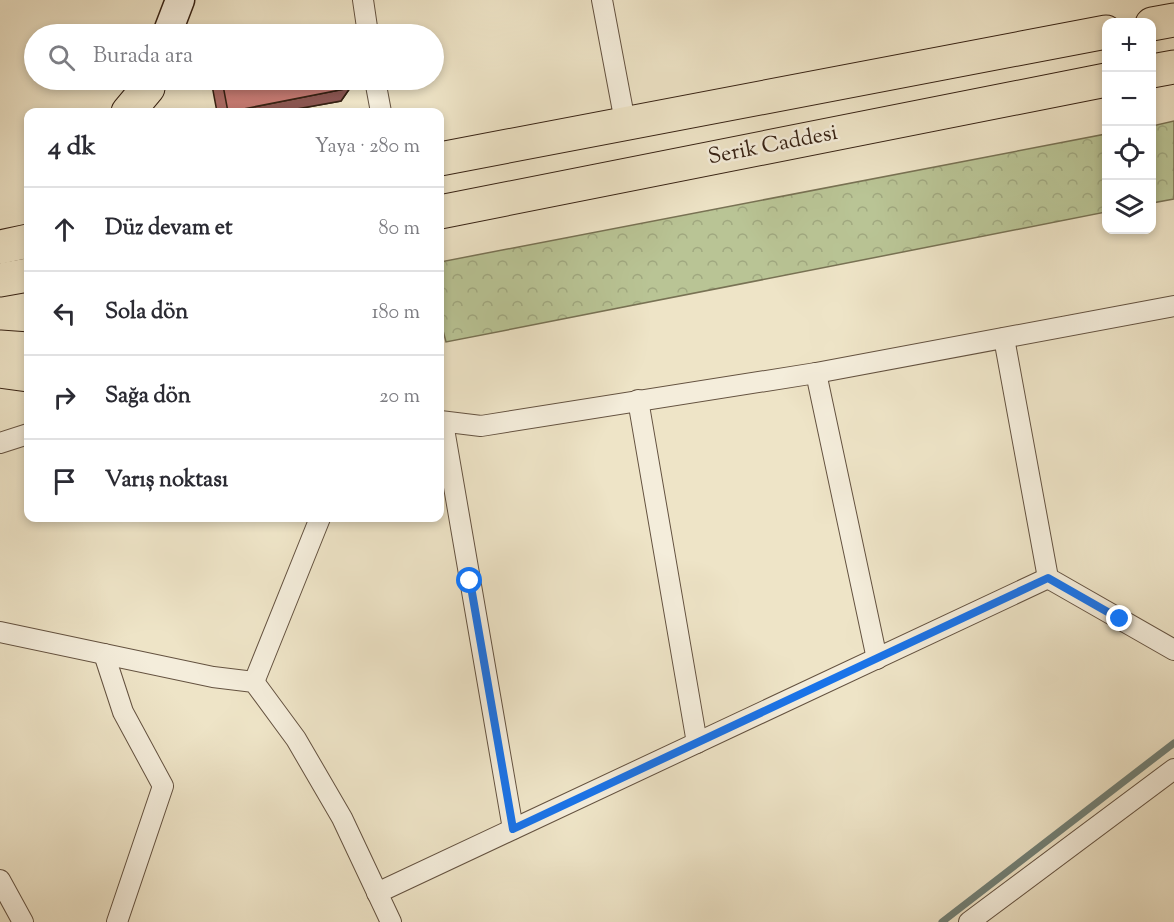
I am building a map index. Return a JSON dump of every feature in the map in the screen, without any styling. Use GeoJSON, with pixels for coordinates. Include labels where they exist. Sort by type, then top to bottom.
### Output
{"type":"FeatureCollection","features":[{"type":"Feature","properties":{"kind":"highway"},"geometry":{"type":"LineString","coordinates":[[1156,23],[1174,20]]}},
{"type":"Feature","properties":{"kind":"highway"},"geometry":{"type":"LineString","coordinates":[[444,158],[1102,33]]}},
{"type":"Feature","properties":{"kind":"highway"},"geometry":{"type":"LineString","coordinates":[[1156,70],[1174,67]]}},
{"type":"Feature","properties":{"kind":"highway","name":"Serik Caddesi"},"geometry":{"type":"LineString","coordinates":[[444,211],[1102,81]]}},
{"type":"Feature","properties":{"kind":"highway"},"geometry":{"type":"LineString","coordinates":[[444,175],[497,149]]}},
{"type":"Feature","properties":{"kind":"highway"},"geometry":{"type":"LineString","coordinates":[[0,247],[24,243]]}},
{"type":"Feature","properties":{"kind":"highway"},"geometry":{"type":"LineString","coordinates":[[0,280],[24,276]]}},
{"type":"Feature","properties":{"kind":"highway"},"geometry":{"type":"LineString","coordinates":[[0,300],[24,296]]}},
{"type":"Feature","properties":{"kind":"highway"},"geometry":{"type":"LineString","coordinates":[[0,347],[24,349]]}},
{"type":"Feature","properties":{"kind":"highway"},"geometry":{"type":"LineString","coordinates":[[0,371],[24,374]]}},
{"type":"Feature","properties":{"kind":"street"},"geometry":{"type":"LineString","coordinates":[[171,24],[180,0]]}},
{"type":"Feature","properties":{"kind":"street"},"geometry":{"type":"LineString","coordinates":[[363,0],[367,24]]}},
{"type":"Feature","properties":{"kind":"street"},"geometry":{"type":"LineString","coordinates":[[602,0],[625,122]]}},
{"type":"Feature","properties":{"kind":"street"},"geometry":{"type":"LineString","coordinates":[[377,90],[380,108]]}},
{"type":"Feature","properties":{"kind":"street"},"geometry":{"type":"LineString","coordinates":[[444,422],[481,426],[816,373],[1174,306]]}},
{"type":"Feature","properties":{"kind":"street"},"geometry":{"type":"LineString","coordinates":[[1004,338],[1048,578],[1174,650]]}},
{"type":"Feature","properties":{"kind":"street"},"geometry":{"type":"LineString","coordinates":[[816,373],[877,658]]}},
{"type":"Feature","properties":{"kind":"street"},"geometry":{"type":"LineString","coordinates":[[638,400],[697,743]]}},
{"type":"Feature","properties":{"kind":"street"},"geometry":{"type":"LineString","coordinates":[[0,443],[24,435]]}},
{"type":"Feature","properties":{"kind":"street"},"geometry":{"type":"LineString","coordinates":[[444,439],[513,829]]}},
{"type":"Feature","properties":{"kind":"street"},"geometry":{"type":"LineString","coordinates":[[255,682],[318,522]]}},
{"type":"Feature","properties":{"kind":"street"},"geometry":{"type":"LineString","coordinates":[[377,893],[1048,578]]}},
{"type":"Feature","properties":{"kind":"street"},"geometry":{"type":"LineString","coordinates":[[0,632],[213,677],[255,682],[296,739],[342,818],[391,922]]}},
{"type":"Feature","properties":{"kind":"street"},"geometry":{"type":"LineString","coordinates":[[104,654],[123,712],[163,786],[117,922]]}},
{"type":"Feature","properties":{"kind":"street"},"geometry":{"type":"LineString","coordinates":[[969,922],[1174,770]]}},
{"type":"Feature","properties":{"kind":"street"},"geometry":{"type":"LineString","coordinates":[[0,880],[23,922]]}},
{"type":"Feature","properties":{"kind":"green space"},"geometry":{"type":"Polygon","coordinates":[[[1174,121],[1174,199],[1156,202],[1156,126],[1174,121]]]}},
{"type":"Feature","properties":{"kind":"green space"},"geometry":{"type":"Polygon","coordinates":[[[1102,135],[1102,213],[446,342],[444,334],[444,261],[1102,135]]]}},
{"type":"Feature","properties":{"kind":"building"},"geometry":{"type":"Polygon","coordinates":[[[224,90],[340,90],[248,108],[227,108],[224,90]]]}},
{"type":"Feature","properties":{"kind":"waterway"},"geometry":{"type":"LineString","coordinates":[[942,922],[1174,743]]}},
{"type":"Feature","properties":{"kind":"route"},"geometry":{"type":"LineString","coordinates":[[470,581],[513,829],[1048,578],[1120,619]]}}]}
